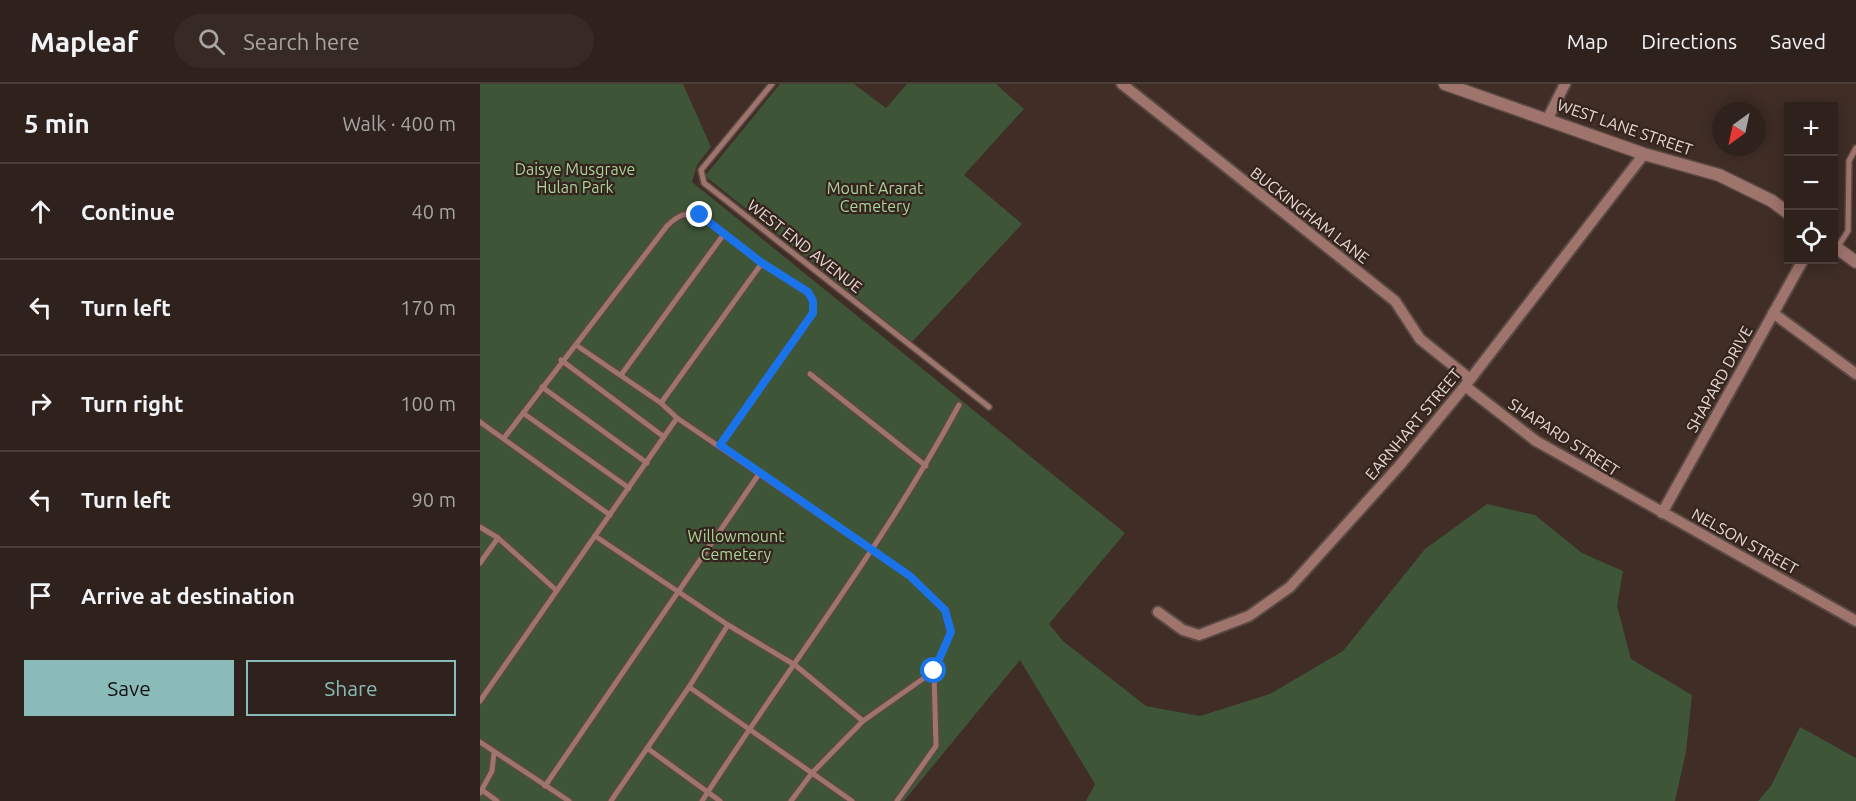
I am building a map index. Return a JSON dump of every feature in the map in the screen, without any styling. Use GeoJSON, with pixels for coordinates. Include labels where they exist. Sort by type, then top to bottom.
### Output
{"type":"FeatureCollection","features":[{"type":"Feature","properties":{"kind":"street","name":"BUCKINGHAM LANE"},"geometry":{"type":"LineString","coordinates":[[1122,84],[1395,301],[1420,339],[1468,383]]}},
{"type":"Feature","properties":{"kind":"street","name":"WEST LANE STREET"},"geometry":{"type":"LineString","coordinates":[[1445,84],[1548,118],[1644,154],[1719,174],[1772,201],[1784,210]]}},
{"type":"Feature","properties":{"kind":"street"},"geometry":{"type":"LineString","coordinates":[[1548,118],[1565,84]]}},
{"type":"Feature","properties":{"kind":"street","name":"EARNHART STREET"},"geometry":{"type":"LineString","coordinates":[[1158,612],[1183,630],[1199,635],[1249,616],[1290,587],[1468,383],[1644,154]]}},
{"type":"Feature","properties":{"kind":"street"},"geometry":{"type":"LineString","coordinates":[[1838,249],[1856,262]]}},
{"type":"Feature","properties":{"kind":"street","name":"SHAPARD DRIVE"},"geometry":{"type":"LineString","coordinates":[[1662,513],[1801,264]]}},
{"type":"Feature","properties":{"kind":"street"},"geometry":{"type":"LineString","coordinates":[[1773,313],[1856,374]]}},
{"type":"Feature","properties":{"kind":"street","name":"SHAPARD STREET"},"geometry":{"type":"LineString","coordinates":[[1468,383],[1536,441],[1619,490]]}},
{"type":"Feature","properties":{"kind":"street","name":"NELSON STREET"},"geometry":{"type":"LineString","coordinates":[[1619,490],[1856,621]]}},
{"type":"Feature","properties":{"kind":"lane","name":"WEST END AVENUE"},"geometry":{"type":"LineString","coordinates":[[772,84],[701,170],[704,183],[988,407]]}},
{"type":"Feature","properties":{"kind":"lane"},"geometry":{"type":"LineString","coordinates":[[1838,243],[1848,231],[1849,161],[1856,148]]}},
{"type":"Feature","properties":{"kind":"lane"},"geometry":{"type":"LineString","coordinates":[[504,438],[561,360],[576,345],[677,216],[700,215],[762,263],[808,292],[813,301],[813,313],[720,445]]}},
{"type":"Feature","properties":{"kind":"lane"},"geometry":{"type":"LineString","coordinates":[[1848,231],[1856,232]]}},
{"type":"Feature","properties":{"kind":"lane"},"geometry":{"type":"LineString","coordinates":[[621,375],[724,234]]}},
{"type":"Feature","properties":{"kind":"lane"},"geometry":{"type":"LineString","coordinates":[[661,403],[762,263]]}},
{"type":"Feature","properties":{"kind":"lane"},"geometry":{"type":"LineString","coordinates":[[576,345],[661,403],[677,418],[873,549],[910,576],[945,610],[951,632],[934,671],[936,746],[897,801]]}},
{"type":"Feature","properties":{"kind":"lane"},"geometry":{"type":"LineString","coordinates":[[561,360],[664,437]]}},
{"type":"Feature","properties":{"kind":"lane"},"geometry":{"type":"LineString","coordinates":[[810,374],[926,466]]}},
{"type":"Feature","properties":{"kind":"lane"},"geometry":{"type":"LineString","coordinates":[[542,387],[647,463]]}},
{"type":"Feature","properties":{"kind":"lane"},"geometry":{"type":"LineString","coordinates":[[702,801],[873,549],[926,466],[959,405]]}},
{"type":"Feature","properties":{"kind":"lane"},"geometry":{"type":"LineString","coordinates":[[523,413],[629,488]]}},
{"type":"Feature","properties":{"kind":"lane"},"geometry":{"type":"LineString","coordinates":[[480,701],[677,418]]}},
{"type":"Feature","properties":{"kind":"lane"},"geometry":{"type":"LineString","coordinates":[[480,422],[610,515]]}},
{"type":"Feature","properties":{"kind":"lane"},"geometry":{"type":"LineString","coordinates":[[545,786],[759,474]]}},
{"type":"Feature","properties":{"kind":"lane"},"geometry":{"type":"LineString","coordinates":[[480,527],[498,538],[556,590]]}},
{"type":"Feature","properties":{"kind":"lane"},"geometry":{"type":"LineString","coordinates":[[595,536],[678,589],[728,625],[795,665],[863,721]]}},
{"type":"Feature","properties":{"kind":"lane"},"geometry":{"type":"LineString","coordinates":[[480,563],[498,538]]}},
{"type":"Feature","properties":{"kind":"lane"},"geometry":{"type":"LineString","coordinates":[[611,801],[689,687],[728,625]]}},
{"type":"Feature","properties":{"kind":"lane"},"geometry":{"type":"LineString","coordinates":[[791,801],[812,773],[863,721],[934,671]]}},
{"type":"Feature","properties":{"kind":"lane"},"geometry":{"type":"LineString","coordinates":[[689,687],[852,801]]}},
{"type":"Feature","properties":{"kind":"lane"},"geometry":{"type":"LineString","coordinates":[[480,742],[569,801]]}},
{"type":"Feature","properties":{"kind":"lane"},"geometry":{"type":"LineString","coordinates":[[647,748],[720,801]]}},
{"type":"Feature","properties":{"kind":"lane"},"geometry":{"type":"LineString","coordinates":[[494,753],[492,771],[481,791],[497,801]]}},
{"type":"Feature","properties":{"kind":"green space","name":"Willowmount Cemetery"},"geometry":{"type":"Polygon","coordinates":[[[480,84],[683,84],[711,147],[697,165],[692,182],[1125,533],[1049,624],[1063,641],[1146,706],[1200,716],[1270,694],[1343,651],[1425,549],[1487,504],[1535,515],[1582,553],[1623,571],[1617,606],[1631,659],[1692,695],[1686,752],[1675,801],[1086,801],[1095,784],[1020,660],[904,801],[480,801],[480,84]]]}},
{"type":"Feature","properties":{"kind":"green space","name":"Mount Ararat Cemetery"},"geometry":{"type":"Polygon","coordinates":[[[780,84],[854,84],[886,108],[907,84],[996,84],[1024,109],[964,175],[1022,224],[912,342],[705,176],[780,84]]]}},
{"type":"Feature","properties":{"kind":"green space"},"geometry":{"type":"Polygon","coordinates":[[[1800,727],[1856,758],[1856,801],[1758,801],[1771,786],[1800,727]]]}},
{"type":"Feature","properties":{"kind":"route"},"geometry":{"type":"LineString","coordinates":[[700,215],[762,263],[808,292],[813,301],[813,313],[720,445],[910,576],[945,610],[951,632],[934,671]]}},
{"type":"Feature","properties":{"kind":"park label","name":"Daisye Musgrave Hulan Park"},"geometry":{"type":"Point","coordinates":[575,178]}}]}
